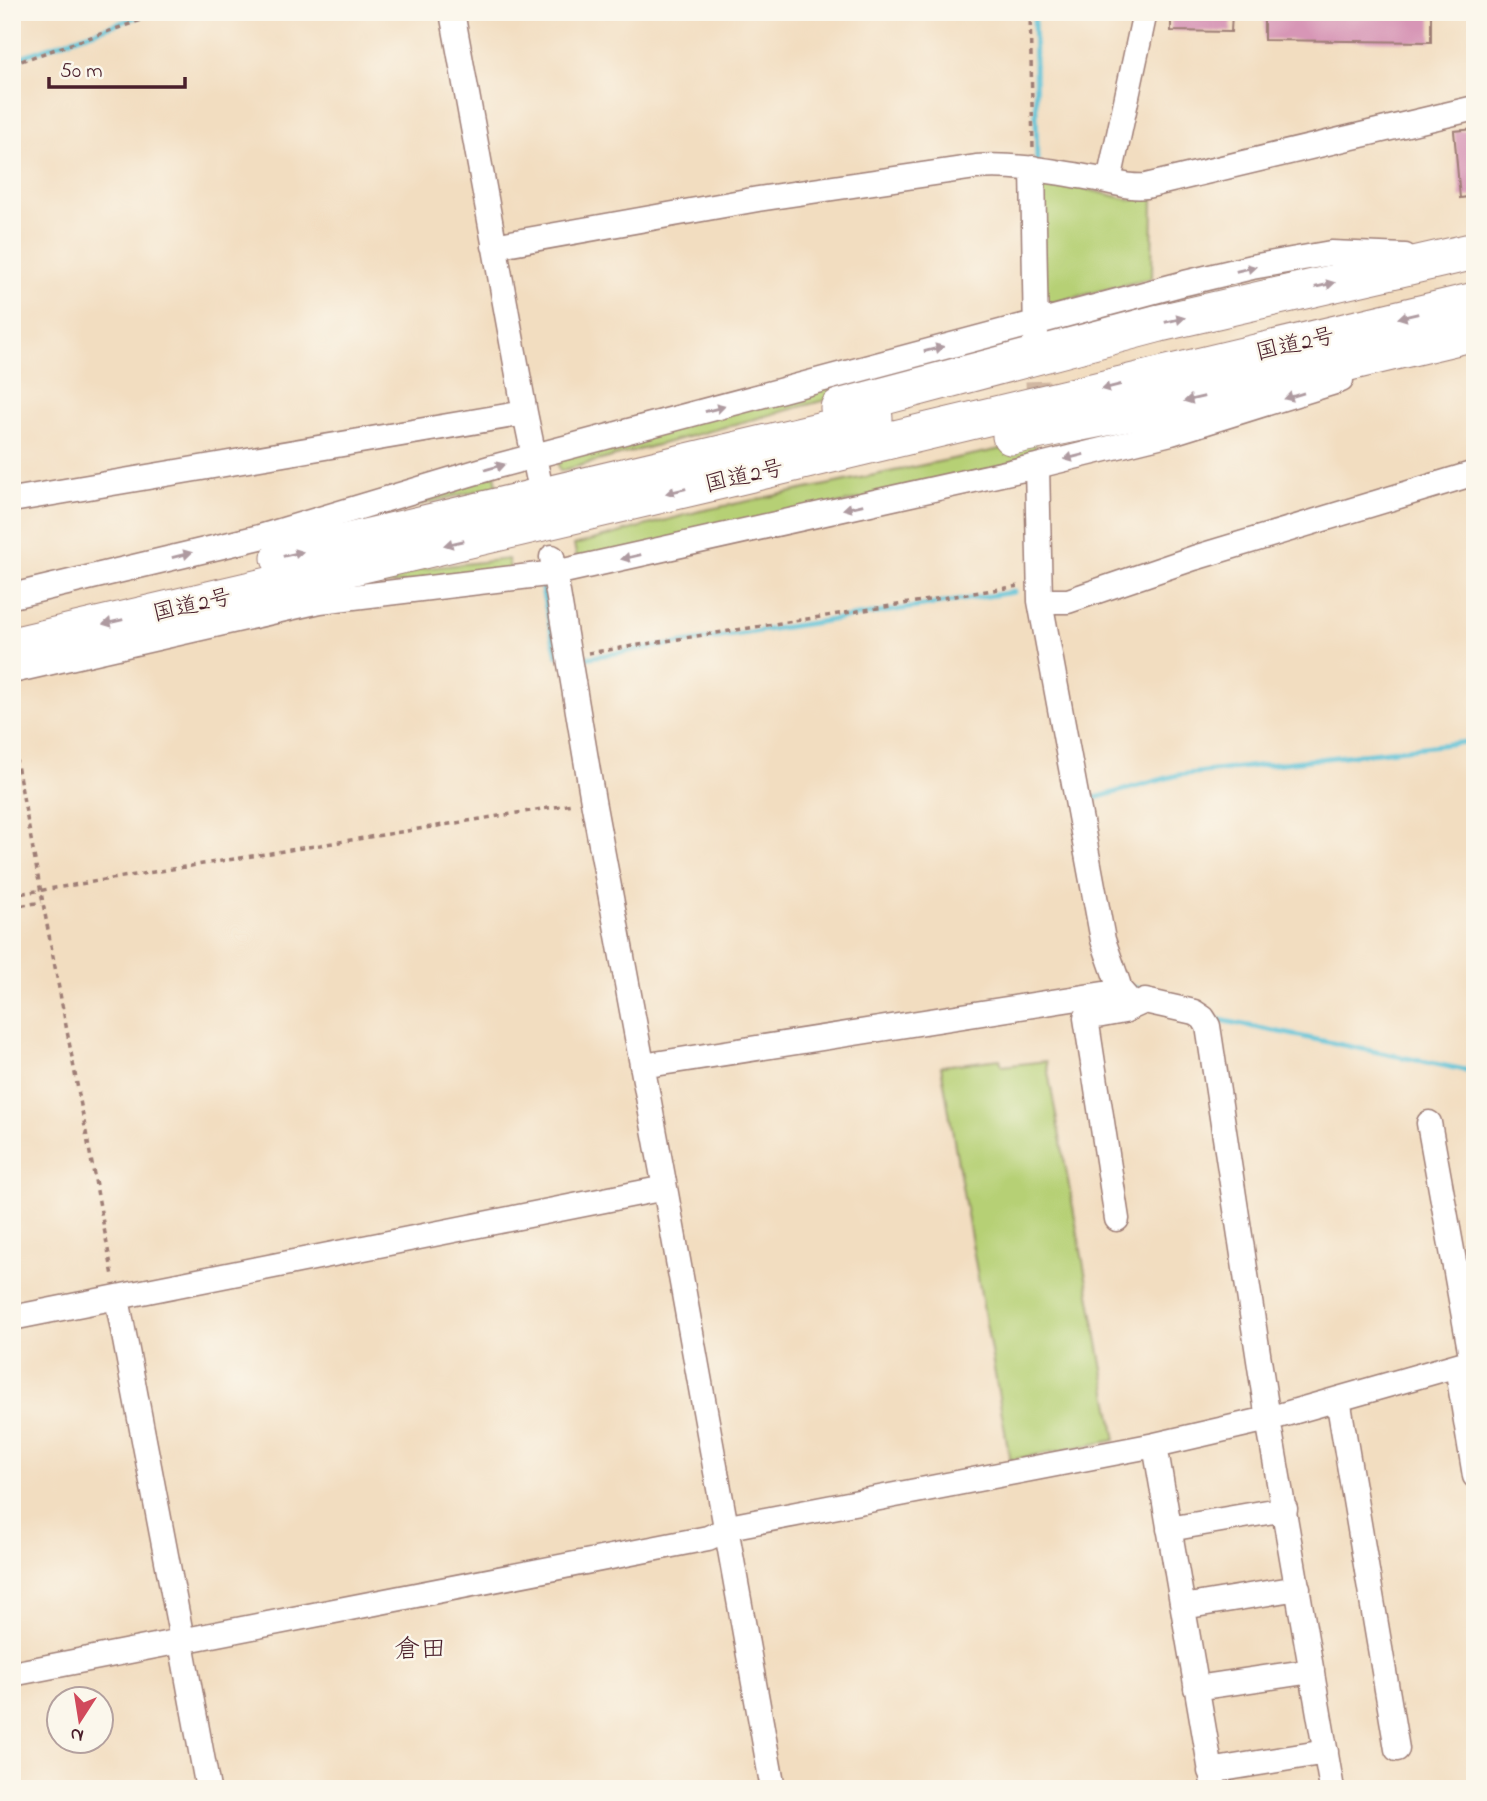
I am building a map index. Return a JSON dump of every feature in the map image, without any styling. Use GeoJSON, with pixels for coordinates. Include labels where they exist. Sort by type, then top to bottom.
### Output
{"type":"FeatureCollection","features":[{"type":"Feature","properties":{"kind":"highway"},"geometry":{"type":"LineString","coordinates":[[471,512],[787,421],[1234,306],[1469,261]]}},
{"type":"Feature","properties":{"kind":"highway","name":"国道2号"},"geometry":{"type":"LineString","coordinates":[[12,646],[735,477],[1175,359],[1469,261]]}},
{"type":"Feature","properties":{"kind":"highway","name":"国道2号"},"geometry":{"type":"LineString","coordinates":[[12,621],[471,512],[1175,359],[1475,301]]}},
{"type":"Feature","properties":{"kind":"highway"},"geometry":{"type":"LineString","coordinates":[[735,477],[783,482],[1186,401],[1475,334]]}},
{"type":"Feature","properties":{"kind":"street"},"geometry":{"type":"LineString","coordinates":[[452,12],[494,247],[518,414],[536,466]]}},
{"type":"Feature","properties":{"kind":"street"},"geometry":{"type":"LineString","coordinates":[[1109,181],[1146,12]]}},
{"type":"Feature","properties":{"kind":"street"},"geometry":{"type":"LineString","coordinates":[[494,247],[758,199],[936,172],[1004,165],[1128,186],[1146,186],[1475,108]]}},
{"type":"Feature","properties":{"kind":"street"},"geometry":{"type":"LineString","coordinates":[[1033,168],[1036,334]]}},
{"type":"Feature","properties":{"kind":"street"},"geometry":{"type":"LineString","coordinates":[[12,596],[260,537],[1036,334],[1085,309],[1252,267],[1331,253],[1469,261]]}},
{"type":"Feature","properties":{"kind":"street"},"geometry":{"type":"LineString","coordinates":[[1085,309],[1138,303],[1191,292],[1205,293],[1234,306]]}},
{"type":"Feature","properties":{"kind":"street"},"geometry":{"type":"LineString","coordinates":[[12,671],[320,601],[553,565],[1039,465],[1171,433],[1475,334]]}},
{"type":"Feature","properties":{"kind":"street"},"geometry":{"type":"LineString","coordinates":[[12,500],[518,414]]}},
{"type":"Feature","properties":{"kind":"street"},"geometry":{"type":"LineString","coordinates":[[1040,440],[1040,593],[1103,940],[1125,995],[1124,1011],[1086,1018],[1117,1219]]}},
{"type":"Feature","properties":{"kind":"street"},"geometry":{"type":"LineString","coordinates":[[1040,593],[1068,601],[1194,558],[1475,473]]}},
{"type":"Feature","properties":{"kind":"street"},"geometry":{"type":"LineString","coordinates":[[553,565],[567,656],[642,1066],[658,1189],[720,1533],[773,1789]]}},
{"type":"Feature","properties":{"kind":"street"},"geometry":{"type":"LineString","coordinates":[[642,1066],[1110,993],[1194,1012],[1203,1018],[1208,1026],[1268,1419],[1332,1789]]}},
{"type":"Feature","properties":{"kind":"street"},"geometry":{"type":"LineString","coordinates":[[1429,1124],[1464,1367],[1475,1476]]}},
{"type":"Feature","properties":{"kind":"street"},"geometry":{"type":"LineString","coordinates":[[12,1318],[658,1189]]}},
{"type":"Feature","properties":{"kind":"street"},"geometry":{"type":"LineString","coordinates":[[117,1298],[208,1789]]}},
{"type":"Feature","properties":{"kind":"street"},"geometry":{"type":"LineString","coordinates":[[12,1674],[720,1533],[734,1526],[1155,1445],[1268,1419],[1340,1406],[1464,1367]]}},
{"type":"Feature","properties":{"kind":"street"},"geometry":{"type":"LineString","coordinates":[[1340,1406],[1397,1749]]}},
{"type":"Feature","properties":{"kind":"street"},"geometry":{"type":"LineString","coordinates":[[1155,1445],[1212,1780],[1326,1752]]}},
{"type":"Feature","properties":{"kind":"street"},"geometry":{"type":"LineString","coordinates":[[1169,1529],[1285,1509]]}},
{"type":"Feature","properties":{"kind":"street"},"geometry":{"type":"LineString","coordinates":[[1182,1607],[1298,1588]]}},
{"type":"Feature","properties":{"kind":"street"},"geometry":{"type":"LineString","coordinates":[[1196,1688],[1312,1671]]}},
{"type":"Feature","properties":{"kind":"path"},"geometry":{"type":"LineString","coordinates":[[12,64],[165,12]]}},
{"type":"Feature","properties":{"kind":"path"},"geometry":{"type":"LineString","coordinates":[[1030,12],[1033,168]]}},
{"type":"Feature","properties":{"kind":"path"},"geometry":{"type":"LineString","coordinates":[[567,656],[1040,593]]}},
{"type":"Feature","properties":{"kind":"path"},"geometry":{"type":"LineString","coordinates":[[12,738],[117,1298]]}},
{"type":"Feature","properties":{"kind":"path"},"geometry":{"type":"LineString","coordinates":[[12,895],[579,803]]}},
{"type":"Feature","properties":{"kind":"path"},"geometry":{"type":"LineString","coordinates":[[12,907],[42,902]]}},
{"type":"Feature","properties":{"kind":"green space"},"geometry":{"type":"Polygon","coordinates":[[[1048,180],[1131,200],[1153,196],[1152,278],[1044,305],[1041,182],[1048,180]]]}},
{"type":"Feature","properties":{"kind":"green space"},"geometry":{"type":"Polygon","coordinates":[[[1026,334],[1031,345],[560,471],[556,456],[1026,334]]]}},
{"type":"Feature","properties":{"kind":"green space"},"geometry":{"type":"Polygon","coordinates":[[[1035,442],[1032,461],[578,562],[574,545],[700,511],[1035,442]]]}},
{"type":"Feature","properties":{"kind":"green space"},"geometry":{"type":"Polygon","coordinates":[[[495,474],[497,486],[319,529],[495,474]]]}},
{"type":"Feature","properties":{"kind":"green space"},"geometry":{"type":"Polygon","coordinates":[[[508,559],[511,575],[327,589],[419,569],[508,559]]]}},
{"type":"Feature","properties":{"kind":"green space"},"geometry":{"type":"Polygon","coordinates":[[[1000,1059],[1002,1066],[1046,1061],[1116,1440],[1010,1460],[941,1066],[1000,1059]]]}},
{"type":"Feature","properties":{"kind":"building"},"geometry":{"type":"Polygon","coordinates":[[[1171,12],[1232,12],[1231,32],[1171,31],[1171,12]]]}},
{"type":"Feature","properties":{"kind":"building"},"geometry":{"type":"Polygon","coordinates":[[[1264,12],[1431,12],[1431,42],[1264,40],[1264,12]]]}},
{"type":"Feature","properties":{"kind":"building"},"geometry":{"type":"Polygon","coordinates":[[[1475,129],[1475,196],[1460,198],[1454,131],[1475,129]]]}},
{"type":"Feature","properties":{"kind":"waterway"},"geometry":{"type":"LineString","coordinates":[[12,60],[151,12]]}},
{"type":"Feature","properties":{"kind":"waterway"},"geometry":{"type":"LineString","coordinates":[[1034,12],[1037,162]]}},
{"type":"Feature","properties":{"kind":"waterway"},"geometry":{"type":"LineString","coordinates":[[542,589],[557,656]]}},
{"type":"Feature","properties":{"kind":"waterway"},"geometry":{"type":"LineString","coordinates":[[578,659],[1014,592]]}},
{"type":"Feature","properties":{"kind":"waterway"},"geometry":{"type":"LineString","coordinates":[[1084,801],[1178,775],[1475,741]]}},
{"type":"Feature","properties":{"kind":"waterway"},"geometry":{"type":"LineString","coordinates":[[1128,989],[1130,987],[1149,991]]}},
{"type":"Feature","properties":{"kind":"waterway"},"geometry":{"type":"LineString","coordinates":[[1215,1022],[1220,1020],[1475,1072]]}},
{"type":"Feature","properties":{"kind":"tunnel"},"geometry":{"type":"LineString","coordinates":[[1036,345],[1039,418]]}},
{"type":"Feature","properties":{"kind":"district","name":"倉田"},"geometry":{"type":"Point","coordinates":[420,1648]}}]}
